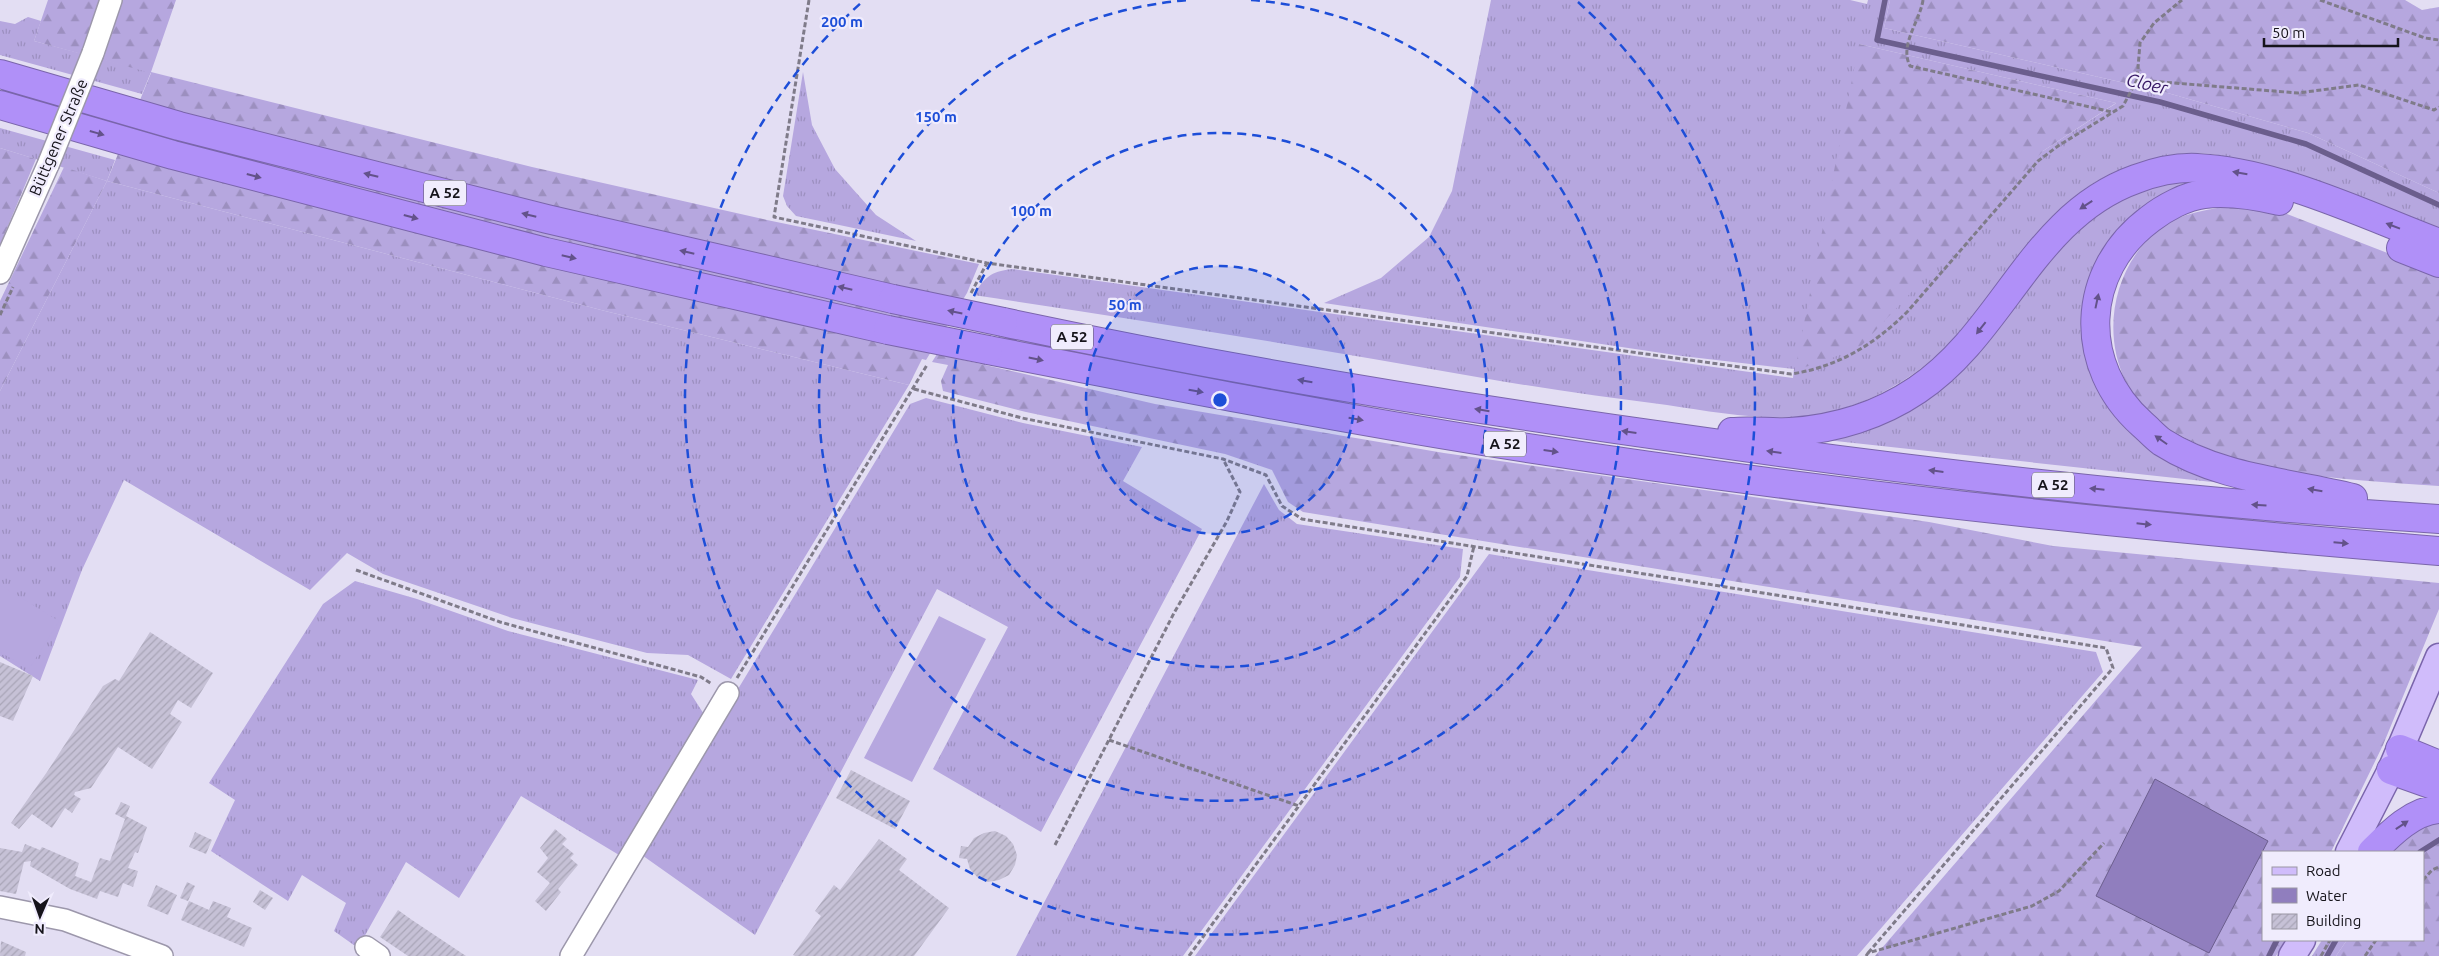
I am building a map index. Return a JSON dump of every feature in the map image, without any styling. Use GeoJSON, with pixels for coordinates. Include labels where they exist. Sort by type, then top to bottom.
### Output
{"type":"FeatureCollection","features":[{"type":"Feature","properties":{"kind":"highway","name":"A 52"},"geometry":{"type":"LineString","coordinates":[[0,74],[178,126],[528,215],[893,299],[1141,351],[1292,379],[1531,418],[2029,482],[2249,504],[2434,519]]}},
{"type":"Feature","properties":{"kind":"highway","name":"A 52"},"geometry":{"type":"LineString","coordinates":[[0,105],[173,155],[546,252],[888,330],[1153,383],[1496,443],[1796,486],[2169,527],[2429,550]]}},
{"type":"Feature","properties":{"kind":"highway"},"geometry":{"type":"LineString","coordinates":[[1678,438],[1736,432],[1790,432],[1839,425],[1882,410],[1918,390],[1946,367],[1978,332],[2042,247],[2080,209],[2116,186],[2155,172],[2194,168],[2240,172],[2277,182],[2439,243]]}},
{"type":"Feature","properties":{"kind":"highway"},"geometry":{"type":"LineString","coordinates":[[2434,519],[2330,492],[2255,479],[2200,462],[2161,441],[2129,412],[2107,381],[2096,341],[2096,304],[2110,262],[2132,232],[2164,208],[2202,194],[2244,193],[2284,202],[2439,263]]}},
{"type":"Feature","properties":{"kind":"highway"},"geometry":{"type":"LineString","coordinates":[[2395,759],[2439,765]]}},
{"type":"Feature","properties":{"kind":"highway"},"geometry":{"type":"LineString","coordinates":[[2395,759],[2439,787]]}},
{"type":"Feature","properties":{"kind":"highway"},"geometry":{"type":"LineString","coordinates":[[2373,851],[2392,833],[2414,817],[2439,810]]}},
{"type":"Feature","properties":{"kind":"main road"},"geometry":{"type":"LineString","coordinates":[[2350,851],[2395,759],[2439,657]]}},
{"type":"Feature","properties":{"kind":"main road"},"geometry":{"type":"LineString","coordinates":[[2292,956],[2301,941]]}},
{"type":"Feature","properties":{"kind":"street","name":"Büttgener Straße"},"geometry":{"type":"LineString","coordinates":[[0,273],[48,165],[93,53],[111,0]]}},
{"type":"Feature","properties":{"kind":"street"},"geometry":{"type":"LineString","coordinates":[[571,956],[728,693]]}},
{"type":"Feature","properties":{"kind":"street"},"geometry":{"type":"LineString","coordinates":[[0,907],[65,920],[158,955]]}},
{"type":"Feature","properties":{"kind":"path"},"geometry":{"type":"LineString","coordinates":[[810,0],[774,217],[987,263],[1791,374],[1830,365],[1860,350],[1887,332],[1908,311],[2038,161],[2058,146],[2123,106],[2137,80],[2140,43],[2154,23],[2182,0]]}},
{"type":"Feature","properties":{"kind":"path"},"geometry":{"type":"LineString","coordinates":[[1923,0],[1921,11],[1910,36],[1906,58],[1910,66],[2112,112]]}},
{"type":"Feature","properties":{"kind":"path"},"geometry":{"type":"LineString","coordinates":[[2320,0],[2425,38],[2439,40]]}},
{"type":"Feature","properties":{"kind":"path"},"geometry":{"type":"LineString","coordinates":[[2137,80],[2298,94],[2359,85],[2434,110],[2439,107]]}},
{"type":"Feature","properties":{"kind":"path"},"geometry":{"type":"LineString","coordinates":[[970,294],[987,263]]}},
{"type":"Feature","properties":{"kind":"path"},"geometry":{"type":"LineString","coordinates":[[356,570],[500,622],[701,678],[728,693],[927,365]]}},
{"type":"Feature","properties":{"kind":"path"},"geometry":{"type":"LineString","coordinates":[[914,389],[1022,418],[1223,459],[1266,475],[1282,506],[1302,519],[2106,648],[2113,668],[1867,954]]}},
{"type":"Feature","properties":{"kind":"path"},"geometry":{"type":"LineString","coordinates":[[1055,845],[1108,740],[1240,492],[1223,459]]}},
{"type":"Feature","properties":{"kind":"path"},"geometry":{"type":"LineString","coordinates":[[1189,956],[1467,576],[1474,546]]}},
{"type":"Feature","properties":{"kind":"path"},"geometry":{"type":"LineString","coordinates":[[1108,740],[1299,806]]}},
{"type":"Feature","properties":{"kind":"path"},"geometry":{"type":"LineString","coordinates":[[1867,954],[2032,906],[2059,891],[2104,842]]}},
{"type":"Feature","properties":{"kind":"path"},"geometry":{"type":"LineString","coordinates":[[2424,879],[2432,870],[2439,867]]}},
{"type":"Feature","properties":{"kind":"path"},"geometry":{"type":"LineString","coordinates":[[2321,956],[2329,941]]}},
{"type":"Feature","properties":{"kind":"path"},"geometry":{"type":"LineString","coordinates":[[2365,956],[2375,941]]}},
{"type":"Feature","properties":{"kind":"green space"},"geometry":{"type":"Polygon","coordinates":[[[48,0],[176,0],[151,72],[532,167],[767,220],[979,264],[967,293],[926,360],[922,359],[909,385],[605,311],[107,181],[151,73],[34,41],[48,0]]]}},
{"type":"Feature","properties":{"kind":"green space"},"geometry":{"type":"Polygon","coordinates":[[[1491,0],[1850,0],[1867,4],[1868,0],[1890,0],[1884,28],[2164,92],[2308,133],[2439,193],[2439,232],[2296,177],[2231,157],[2188,153],[2144,161],[2096,182],[2069,202],[2023,250],[1960,330],[1937,355],[1909,377],[1878,395],[1844,408],[1809,416],[1791,417],[1755,417],[1548,389],[1225,334],[973,295],[989,276],[1012,269],[1793,378],[1794,369],[1682,356],[1324,303],[1381,278],[1429,237],[1452,191],[1491,0]],[[1859,44],[2043,151],[2116,103],[1859,44]]]}},
{"type":"Feature","properties":{"kind":"green space"},"geometry":{"type":"Polygon","coordinates":[[[1890,0],[2405,0],[2422,10],[2439,7],[2439,193],[2308,133],[2164,92],[1884,28],[1890,0]]]}},
{"type":"Feature","properties":{"kind":"green space"},"geometry":{"type":"Polygon","coordinates":[[[28,17],[41,21],[34,41],[151,72],[142,94],[0,55],[0,21],[15,24],[28,17]]]}},
{"type":"Feature","properties":{"kind":"green space"},"geometry":{"type":"Polygon","coordinates":[[[1859,44],[2116,103],[2043,151],[1862,345],[1818,364],[1795,369],[1859,44]]]}},
{"type":"Feature","properties":{"kind":"green space"},"geometry":{"type":"Polygon","coordinates":[[[803,72],[812,125],[835,169],[876,215],[916,241],[796,216],[787,206],[783,196],[803,72]]]}},
{"type":"Feature","properties":{"kind":"green space"},"geometry":{"type":"Polygon","coordinates":[[[0,128],[115,160],[107,181],[0,148],[0,128]]]}},
{"type":"Feature","properties":{"kind":"green space"},"geometry":{"type":"Polygon","coordinates":[[[0,148],[36,159],[0,245],[0,148]]]}},
{"type":"Feature","properties":{"kind":"green space"},"geometry":{"type":"Polygon","coordinates":[[[64,167],[107,181],[0,391],[0,301],[64,167]]]}},
{"type":"Feature","properties":{"kind":"green space"},"geometry":{"type":"Polygon","coordinates":[[[2194,175],[2202,187],[2107,255],[2101,384],[2240,485],[1817,439],[1883,416],[2045,255],[2118,192],[2194,175]]]}},
{"type":"Feature","properties":{"kind":"green space"},"geometry":{"type":"Polygon","coordinates":[[[107,181],[605,311],[909,385],[731,679],[688,655],[647,653],[512,618],[383,574],[347,553],[310,590],[124,480],[82,570],[40,681],[0,656],[0,391],[107,181]]]}},
{"type":"Feature","properties":{"kind":"green space"},"geometry":{"type":"Polygon","coordinates":[[[2236,205],[2287,214],[2439,273],[2439,486],[2333,478],[2263,466],[2229,456],[2196,443],[2165,426],[2143,407],[2128,385],[2118,360],[2114,334],[2115,307],[2122,281],[2134,256],[2152,235],[2170,222],[2191,214],[2236,205]]]}},
{"type":"Feature","properties":{"kind":"green space"},"geometry":{"type":"Polygon","coordinates":[[[937,354],[1155,404],[1444,453],[1929,522],[2053,546],[2439,583],[2439,609],[2383,745],[2331,851],[2262,851],[2262,941],[2284,941],[2276,956],[1875,956],[2142,647],[1303,512],[1288,502],[1272,470],[1225,454],[1026,412],[943,391],[941,381],[948,365],[932,362],[937,354]]]}},
{"type":"Feature","properties":{"kind":"green space"},"geometry":{"type":"Polygon","coordinates":[[[926,398],[1023,423],[1142,447],[1123,481],[1202,529],[1041,832],[933,769],[1008,627],[937,589],[755,935],[639,853],[910,404],[926,398]]]}},
{"type":"Feature","properties":{"kind":"green space"},"geometry":{"type":"Polygon","coordinates":[[[1264,484],[1279,510],[1297,524],[1463,549],[1460,577],[1183,956],[1016,956],[1264,484]]]}},
{"type":"Feature","properties":{"kind":"green space"},"geometry":{"type":"Polygon","coordinates":[[[1489,554],[2096,652],[2103,672],[1857,956],[1195,956],[1489,554]]]}},
{"type":"Feature","properties":{"kind":"green space"},"geometry":{"type":"Polygon","coordinates":[[[355,581],[417,599],[508,631],[698,680],[691,694],[707,719],[624,858],[521,796],[459,898],[406,862],[358,948],[334,931],[346,903],[302,875],[288,901],[211,851],[235,800],[209,783],[323,604],[355,581]]]}},
{"type":"Feature","properties":{"kind":"green space"},"geometry":{"type":"Polygon","coordinates":[[[0,585],[59,621],[29,669],[0,652],[0,585]]]}},
{"type":"Feature","properties":{"kind":"green space"},"geometry":{"type":"Polygon","coordinates":[[[939,616],[986,639],[912,782],[864,758],[939,616]]]}},
{"type":"Feature","properties":{"kind":"green space"},"geometry":{"type":"Polygon","coordinates":[[[2439,819],[2439,956],[2336,956],[2346,941],[2424,941],[2424,851],[2390,851],[2395,840],[2439,819]]]}},
{"type":"Feature","properties":{"kind":"green space"},"geometry":{"type":"Polygon","coordinates":[[[2321,941],[2346,941],[2336,956],[2312,956],[2321,941]]]}},
{"type":"Feature","properties":{"kind":"water"},"geometry":{"type":"Polygon","coordinates":[[[2155,779],[2268,841],[2209,953],[2096,896],[2155,779]]]}},
{"type":"Feature","properties":{"kind":"building"},"geometry":{"type":"Polygon","coordinates":[[[150,632],[213,673],[191,708],[178,700],[170,714],[182,722],[152,769],[118,747],[91,788],[75,792],[74,795],[81,799],[72,813],[65,808],[52,828],[32,814],[19,829],[11,823],[103,686],[115,679],[119,681],[150,632]]]}},
{"type":"Feature","properties":{"kind":"building"},"geometry":{"type":"Polygon","coordinates":[[[0,662],[33,676],[13,721],[0,716],[0,662]]]}},
{"type":"Feature","properties":{"kind":"building"},"geometry":{"type":"Polygon","coordinates":[[[851,770],[910,801],[895,829],[836,798],[851,770]]]}},
{"type":"Feature","properties":{"kind":"building"},"geometry":{"type":"Polygon","coordinates":[[[121,802],[130,806],[126,816],[147,827],[138,853],[135,852],[128,868],[138,871],[133,887],[123,883],[118,897],[100,891],[97,899],[70,889],[30,866],[31,861],[24,862],[16,894],[0,891],[0,848],[22,852],[25,844],[40,850],[42,847],[79,863],[75,876],[91,882],[100,858],[110,861],[125,819],[115,814],[121,802]]]}},
{"type":"Feature","properties":{"kind":"building"},"geometry":{"type":"Polygon","coordinates":[[[555,829],[567,839],[562,844],[574,854],[570,858],[578,865],[558,889],[561,892],[546,911],[535,901],[550,883],[537,872],[548,858],[540,848],[555,829]]]}},
{"type":"Feature","properties":{"kind":"building"},"geometry":{"type":"Polygon","coordinates":[[[995,831],[1006,836],[1013,844],[1017,855],[1015,865],[1009,875],[999,880],[988,882],[978,878],[970,869],[967,859],[959,858],[961,846],[968,847],[974,838],[984,833],[995,831]]]}},
{"type":"Feature","properties":{"kind":"building"},"geometry":{"type":"Polygon","coordinates":[[[195,832],[212,840],[206,854],[189,847],[195,832]]]}},
{"type":"Feature","properties":{"kind":"building"},"geometry":{"type":"Polygon","coordinates":[[[879,839],[907,859],[899,870],[949,908],[914,956],[793,955],[821,916],[815,911],[834,885],[840,890],[879,839]]]}},
{"type":"Feature","properties":{"kind":"building"},"geometry":{"type":"Polygon","coordinates":[[[187,882],[195,886],[188,901],[180,898],[187,882]]]}},
{"type":"Feature","properties":{"kind":"building"},"geometry":{"type":"Polygon","coordinates":[[[156,885],[177,895],[168,915],[147,906],[156,885]]]}},
{"type":"Feature","properties":{"kind":"building"},"geometry":{"type":"Polygon","coordinates":[[[260,890],[273,898],[265,910],[253,902],[260,890]]]}},
{"type":"Feature","properties":{"kind":"building"},"geometry":{"type":"Polygon","coordinates":[[[189,901],[209,910],[213,901],[231,908],[227,917],[252,928],[244,947],[181,920],[189,901]]]}},
{"type":"Feature","properties":{"kind":"building"},"geometry":{"type":"Polygon","coordinates":[[[398,910],[466,956],[408,956],[380,937],[398,910]]]}},
{"type":"Feature","properties":{"kind":"building"},"geometry":{"type":"Polygon","coordinates":[[[1,941],[26,952],[25,956],[0,956],[1,941]]]}},
{"type":"Feature","properties":{"kind":"waterway","name":"Cloer"},"geometry":{"type":"LineString","coordinates":[[1885,0],[1877,40],[2160,102],[2306,144],[2439,205]]}},
{"type":"Feature","properties":{"kind":"waterway"},"geometry":{"type":"LineString","coordinates":[[2422,851],[2439,840]]}},
{"type":"Feature","properties":{"kind":"waterway"},"geometry":{"type":"LineString","coordinates":[[2269,956],[2276,941]]}},
{"type":"Feature","properties":{"kind":"waterway"},"geometry":{"type":"LineString","coordinates":[[2327,956],[2335,941]]}}]}
